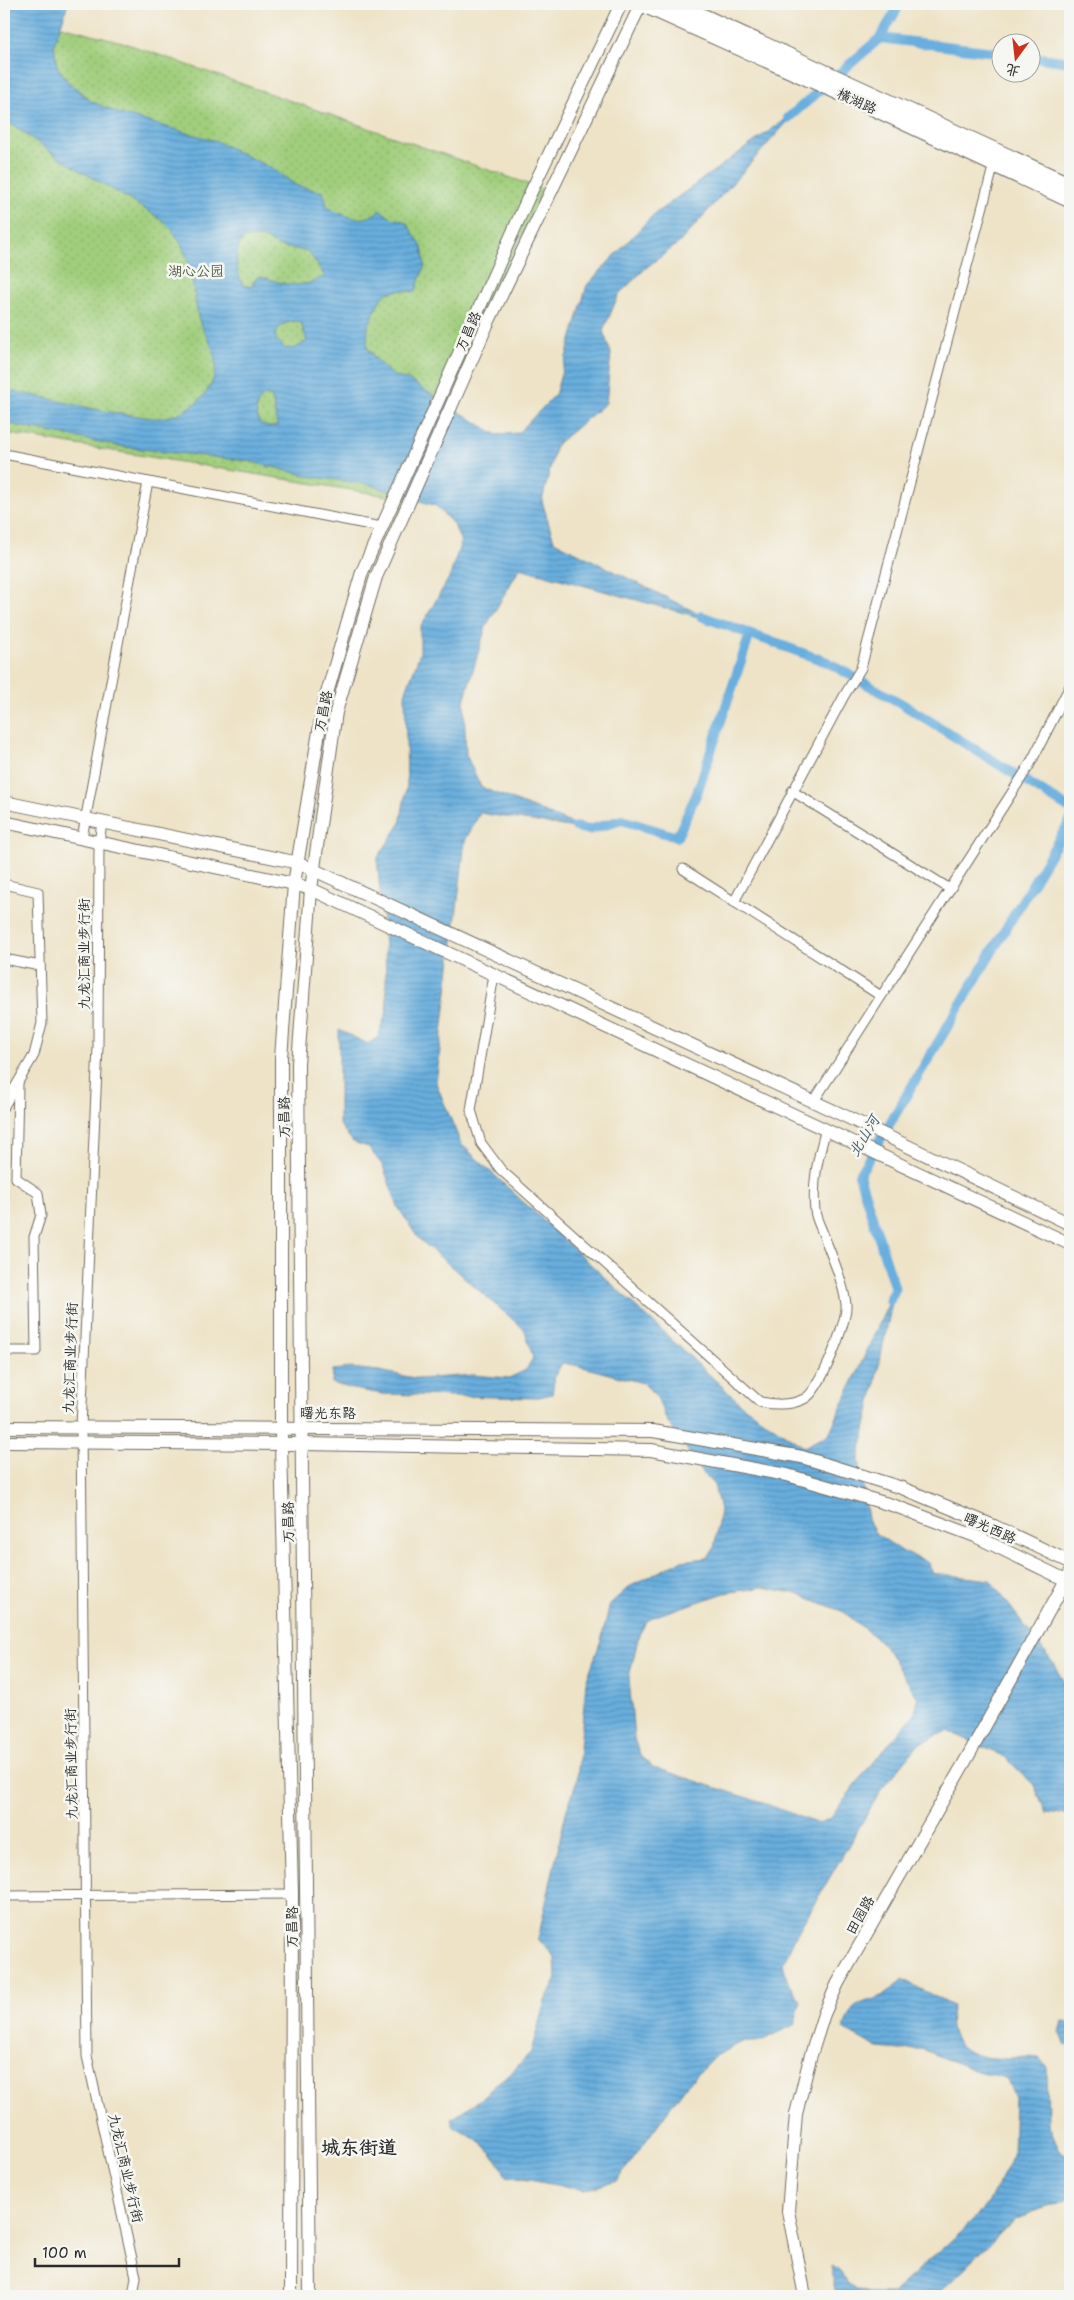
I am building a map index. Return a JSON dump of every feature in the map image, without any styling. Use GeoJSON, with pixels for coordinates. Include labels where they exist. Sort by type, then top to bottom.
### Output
{"type":"FeatureCollection","features":[{"type":"Feature","properties":{"kind":"highway","name":"横湖路"},"geometry":{"type":"LineString","coordinates":[[641,4],[856,100],[1070,200]]}},
{"type":"Feature","properties":{"kind":"highway","name":"横湖路"},"geometry":{"type":"LineString","coordinates":[[676,4],[1070,185]]}},
{"type":"Feature","properties":{"kind":"main road","name":"万昌路"},"geometry":{"type":"LineString","coordinates":[[291,2296],[292,1894],[280,1444],[281,1058],[294,884],[299,863],[323,707],[362,572],[528,198],[622,4]]}},
{"type":"Feature","properties":{"kind":"main road","name":"万昌路"},"geometry":{"type":"LineString","coordinates":[[310,2296],[298,1064],[311,889],[336,712],[376,577],[400,519],[487,325],[641,4]]}},
{"type":"Feature","properties":{"kind":"main road"},"geometry":{"type":"LineString","coordinates":[[4,802],[299,863],[814,1101],[1070,1224]]}},
{"type":"Feature","properties":{"kind":"main road"},"geometry":{"type":"LineString","coordinates":[[4,822],[311,889],[1070,1244]]}},
{"type":"Feature","properties":{"kind":"main road","name":"曙光东路"},"geometry":{"type":"LineString","coordinates":[[4,1427],[302,1427],[653,1431],[802,1457],[902,1488]]}},
{"type":"Feature","properties":{"kind":"main road"},"geometry":{"type":"LineString","coordinates":[[4,1442],[302,1444]]}},
{"type":"Feature","properties":{"kind":"main road","name":"曙光西路"},"geometry":{"type":"LineString","coordinates":[[302,1444],[651,1450],[787,1475],[895,1506],[975,1536],[1069,1579]]}},
{"type":"Feature","properties":{"kind":"main road","name":"曙光西路"},"geometry":{"type":"LineString","coordinates":[[902,1488],[994,1526],[1070,1562]]}},
{"type":"Feature","properties":{"kind":"main road","name":"田园路"},"geometry":{"type":"LineString","coordinates":[[805,2296],[788,2211],[796,2114],[810,2058],[824,2014],[838,1983],[1069,1579]]}},
{"type":"Feature","properties":{"kind":"street"},"geometry":{"type":"LineString","coordinates":[[734,902],[792,791],[861,668],[994,164]]}},
{"type":"Feature","properties":{"kind":"street"},"geometry":{"type":"LineString","coordinates":[[4,454],[381,527]]}},
{"type":"Feature","properties":{"kind":"street"},"geometry":{"type":"LineString","coordinates":[[82,838],[148,482]]}},
{"type":"Feature","properties":{"kind":"street"},"geometry":{"type":"LineString","coordinates":[[814,1101],[1029,766],[1070,686]]}},
{"type":"Feature","properties":{"kind":"street"},"geometry":{"type":"LineString","coordinates":[[792,791],[950,889]]}},
{"type":"Feature","properties":{"kind":"street","name":"九龙汇商业步行街"},"geometry":{"type":"LineString","coordinates":[[102,823],[99,842],[98,1047],[81,1427],[87,2056],[136,2277],[133,2296]]}},
{"type":"Feature","properties":{"kind":"street"},"geometry":{"type":"LineString","coordinates":[[683,869],[881,996]]}},
{"type":"Feature","properties":{"kind":"street"},"geometry":{"type":"LineString","coordinates":[[4,884],[38,892],[42,1023],[34,1055],[4,1106]]}},
{"type":"Feature","properties":{"kind":"street"},"geometry":{"type":"LineString","coordinates":[[4,960],[40,966]]}},
{"type":"Feature","properties":{"kind":"street"},"geometry":{"type":"LineString","coordinates":[[494,975],[471,1110],[481,1143],[501,1170],[760,1402],[779,1406],[805,1399],[817,1386],[841,1328],[846,1306],[835,1265],[815,1214],[813,1189],[816,1164],[826,1129]]}},
{"type":"Feature","properties":{"kind":"street"},"geometry":{"type":"LineString","coordinates":[[4,1351],[36,1351],[34,1237],[41,1215],[38,1192],[16,1178],[18,1084]]}},
{"type":"Feature","properties":{"kind":"street"},"geometry":{"type":"LineString","coordinates":[[4,1896],[292,1894]]}},
{"type":"Feature","properties":{"kind":"green space","name":"湖心公园"},"geometry":{"type":"Polygon","coordinates":[[[35,19],[122,42],[540,188],[540,195],[406,499],[4,433],[4,28],[35,19]]]}},
{"type":"Feature","properties":{"kind":"water"},"geometry":{"type":"Polygon","coordinates":[[[4,4],[68,4],[54,45],[57,66],[67,81],[91,101],[120,114],[216,141],[273,169],[297,186],[323,192],[328,208],[349,217],[368,217],[380,210],[391,218],[406,222],[422,247],[425,265],[415,292],[400,290],[387,293],[379,302],[368,326],[367,347],[377,361],[392,375],[410,381],[497,435],[518,433],[555,395],[587,285],[653,215],[798,110],[679,243],[647,267],[619,294],[603,331],[611,353],[606,403],[556,445],[542,501],[554,541],[713,621],[520,568],[486,626],[464,701],[466,755],[481,787],[588,830],[480,813],[465,841],[436,1083],[461,1144],[743,1406],[804,1447],[829,1434],[895,1289],[859,1459],[868,1519],[875,1533],[905,1553],[929,1562],[931,1573],[990,1580],[1053,1663],[1070,1693],[1070,1815],[1046,1812],[1034,1785],[1005,1757],[948,1731],[920,1743],[881,1790],[796,1935],[783,1963],[787,1980],[801,2001],[794,2025],[761,2041],[744,2041],[715,2056],[685,2087],[617,2181],[585,2190],[506,2176],[497,2160],[485,2146],[470,2135],[454,2127],[451,2119],[481,2099],[512,2072],[531,2052],[545,2001],[556,1981],[555,1957],[538,1939],[566,1812],[577,1781],[586,1682],[601,1640],[610,1604],[629,1587],[680,1561],[707,1558],[714,1549],[720,1510],[714,1485],[703,1473],[666,1419],[657,1397],[643,1383],[562,1363],[555,1375],[552,1394],[534,1398],[382,1394],[332,1383],[333,1370],[351,1368],[379,1371],[419,1379],[473,1375],[509,1378],[526,1370],[533,1358],[525,1330],[418,1238],[398,1207],[383,1166],[368,1147],[353,1142],[339,1124],[339,1030],[368,1044],[378,1037],[387,1011],[385,945],[377,859],[400,824],[407,785],[405,694],[420,653],[420,628],[450,576],[461,542],[454,525],[436,506],[368,484],[313,477],[248,461],[124,447],[4,423],[4,390],[114,413],[153,418],[172,416],[193,405],[202,397],[214,378],[216,366],[213,349],[198,316],[184,250],[172,230],[152,213],[67,163],[4,120],[4,4]],[[263,237],[244,238],[237,255],[239,274],[243,285],[252,287],[254,281],[260,276],[285,284],[300,285],[325,276],[308,251],[280,247],[263,237]],[[295,321],[284,324],[279,328],[275,338],[286,349],[296,348],[307,341],[301,323],[295,321]],[[265,395],[256,408],[260,424],[269,427],[277,426],[272,397],[265,395]],[[763,1587],[725,1593],[655,1616],[646,1622],[639,1635],[629,1677],[634,1739],[641,1757],[653,1767],[769,1805],[819,1824],[830,1818],[873,1762],[915,1714],[918,1698],[884,1645],[844,1612],[798,1594],[763,1587]]]}},
{"type":"Feature","properties":{"kind":"water"},"geometry":{"type":"Polygon","coordinates":[[[902,1979],[953,2006],[951,2027],[953,2035],[964,2048],[972,2053],[992,2058],[1039,2058],[1047,2067],[1048,2123],[1060,2151],[1070,2156],[1070,2199],[1016,2218],[936,2296],[842,2296],[835,2290],[831,2266],[839,2271],[847,2282],[856,2289],[868,2293],[892,2294],[976,2218],[994,2192],[1013,2155],[1015,2097],[1006,2078],[974,2070],[922,2049],[878,2048],[843,2029],[856,2005],[883,1996],[902,1979]]]}},
{"type":"Feature","properties":{"kind":"water"},"geometry":{"type":"Polygon","coordinates":[[[1063,2021],[1070,2022],[1070,2046],[1064,2044],[1060,2032],[1063,2021]]]}},
{"type":"Feature","properties":{"kind":"waterway"},"geometry":{"type":"LineString","coordinates":[[788,118],[880,38],[900,4]]}},
{"type":"Feature","properties":{"kind":"waterway"},"geometry":{"type":"LineString","coordinates":[[880,38],[992,52]]}},
{"type":"Feature","properties":{"kind":"waterway"},"geometry":{"type":"LineString","coordinates":[[1042,58],[1070,62]]}},
{"type":"Feature","properties":{"kind":"waterway"},"geometry":{"type":"LineString","coordinates":[[701,616],[827,662],[904,705],[1070,809]]}},
{"type":"Feature","properties":{"kind":"waterway"},"geometry":{"type":"LineString","coordinates":[[576,827],[588,830],[622,820],[677,837],[697,793],[750,634]]}},
{"type":"Feature","properties":{"kind":"waterway","name":"北山河"},"geometry":{"type":"LineString","coordinates":[[890,1300],[895,1289],[859,1175],[1070,821]]}},
{"type":"Feature","properties":{"kind":"district","name":"城东街道"},"geometry":{"type":"Point","coordinates":[359,2147]}}]}
